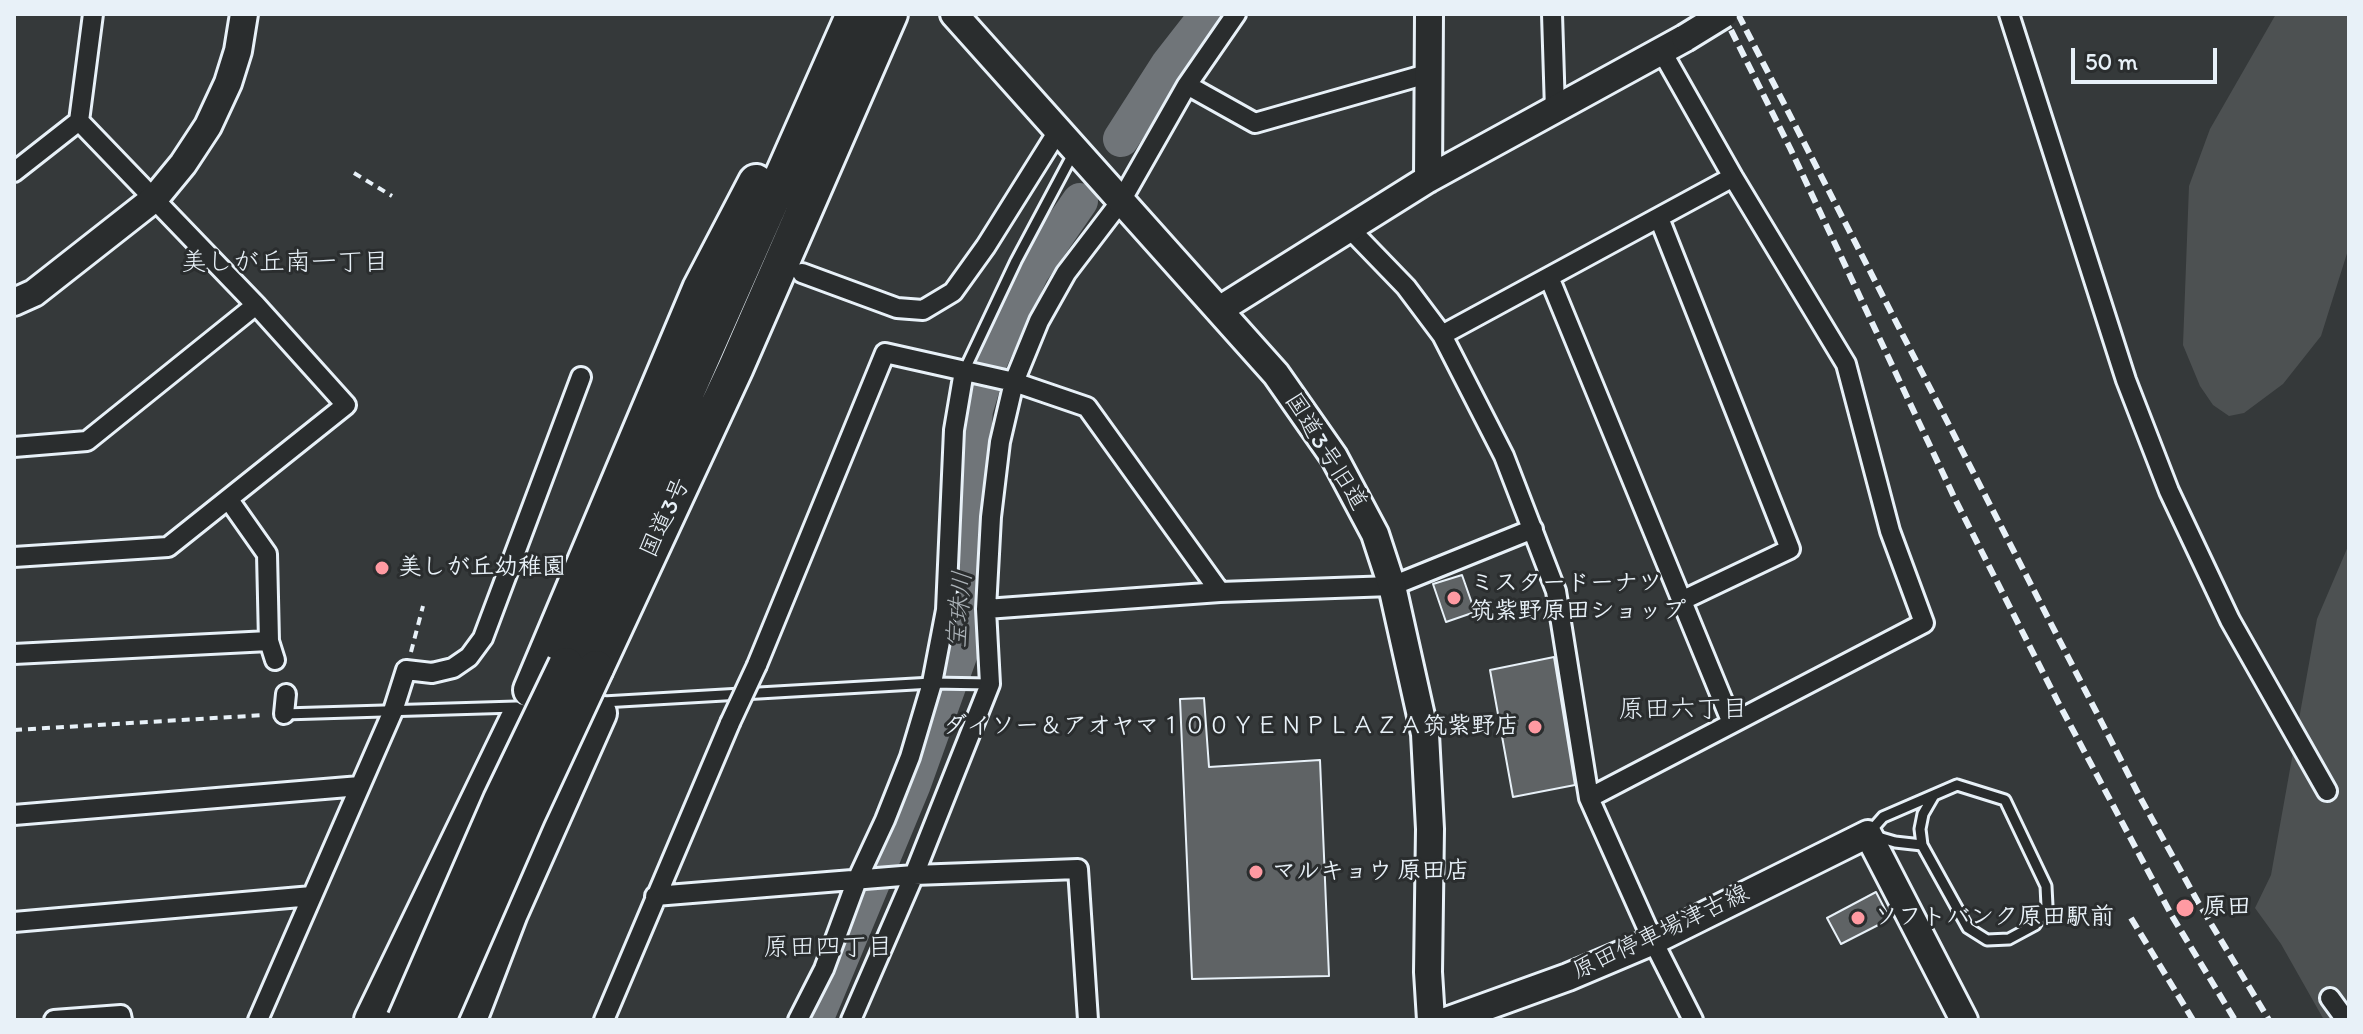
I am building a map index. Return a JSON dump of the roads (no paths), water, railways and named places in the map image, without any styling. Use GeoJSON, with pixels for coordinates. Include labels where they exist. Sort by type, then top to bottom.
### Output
{"type":"FeatureCollection","features":[{"type":"Feature","properties":{"kind":"highway","name":"国道3号"},"geometry":{"type":"LineString","coordinates":[[405,1020],[501,800],[592,670],[824,78],[875,19]]}},
{"type":"Feature","properties":{"kind":"highway","name":"国道3号"},"geometry":{"type":"LineString","coordinates":[[438,1020],[592,670],[736,367],[875,19]]}},
{"type":"Feature","properties":{"kind":"highway"},"geometry":{"type":"LineString","coordinates":[[469,1020],[510,913],[599,713],[592,670],[802,273],[853,148],[881,67],[875,19]]}},
{"type":"Feature","properties":{"kind":"highway"},"geometry":{"type":"LineString","coordinates":[[372,1020],[531,690],[700,289],[751,190],[824,78]]}},
{"type":"Feature","properties":{"kind":"street"},"geometry":{"type":"LineString","coordinates":[[14,172],[79,121],[93,14]]}},
{"type":"Feature","properties":{"kind":"street"},"geometry":{"type":"LineString","coordinates":[[14,302],[34,293],[155,198],[183,164],[208,126],[228,83],[238,51],[244,14]]}},
{"type":"Feature","properties":{"kind":"street","name":"国道3号旧道"},"geometry":{"type":"LineString","coordinates":[[954,14],[1276,374],[1334,457],[1375,534],[1392,586],[1425,734],[1430,829],[1428,972],[1431,1020]]}},
{"type":"Feature","properties":{"kind":"street"},"geometry":{"type":"LineString","coordinates":[[851,1020],[914,875],[990,684],[986,609],[991,517],[1000,442],[1014,382],[1039,321],[1066,273],[1121,201],[1187,85],[1236,14]]}},
{"type":"Feature","properties":{"kind":"street"},"geometry":{"type":"LineString","coordinates":[[1428,179],[1429,14]]}},
{"type":"Feature","properties":{"kind":"street"},"geometry":{"type":"LineString","coordinates":[[1552,14],[1555,110]]}},
{"type":"Feature","properties":{"kind":"street"},"geometry":{"type":"LineString","coordinates":[[1219,310],[1428,179],[1724,14]]}},
{"type":"Feature","properties":{"kind":"street"},"geometry":{"type":"LineString","coordinates":[[2009,14],[2126,380],[2169,491],[2230,620],[2327,791]]}},
{"type":"Feature","properties":{"kind":"street"},"geometry":{"type":"LineString","coordinates":[[1589,798],[1924,623],[1890,531],[1846,364],[1733,177],[1661,50]]}},
{"type":"Feature","properties":{"kind":"street"},"geometry":{"type":"LineString","coordinates":[[1187,85],[1255,123],[1427,74]]}},
{"type":"Feature","properties":{"kind":"street"},"geometry":{"type":"LineString","coordinates":[[14,557],[168,547],[346,405],[256,305],[79,121]]}},
{"type":"Feature","properties":{"kind":"street"},"geometry":{"type":"LineString","coordinates":[[802,273],[897,308],[923,310],[953,292],[1066,141]]}},
{"type":"Feature","properties":{"kind":"street"},"geometry":{"type":"LineString","coordinates":[[1442,335],[1733,177]]}},
{"type":"Feature","properties":{"kind":"street"},"geometry":{"type":"LineString","coordinates":[[1659,218],[1790,549],[1681,601]]}},
{"type":"Feature","properties":{"kind":"street"},"geometry":{"type":"LineString","coordinates":[[1349,228],[1406,287],[1442,335],[1504,456],[1556,591],[1589,798],[1653,941],[1693,1020]]}},
{"type":"Feature","properties":{"kind":"street"},"geometry":{"type":"LineString","coordinates":[[1549,277],[1732,723]]}},
{"type":"Feature","properties":{"kind":"street"},"geometry":{"type":"LineString","coordinates":[[14,447],[87,441],[256,305]]}},
{"type":"Feature","properties":{"kind":"street"},"geometry":{"type":"LineString","coordinates":[[604,1020],[757,665],[885,353],[1014,382],[1087,407],[1220,592]]}},
{"type":"Feature","properties":{"kind":"street"},"geometry":{"type":"LineString","coordinates":[[798,1020],[824,969],[857,880],[885,820],[910,757],[932,683],[946,610],[954,430],[964,371]]}},
{"type":"Feature","properties":{"kind":"street"},"geometry":{"type":"LineString","coordinates":[[258,1020],[393,711],[406,670],[432,673],[453,668],[469,657],[483,638],[581,377]]}},
{"type":"Feature","properties":{"kind":"street"},"geometry":{"type":"LineString","coordinates":[[229,500],[267,554],[269,641],[275,660]]}},
{"type":"Feature","properties":{"kind":"street"},"geometry":{"type":"LineString","coordinates":[[986,609],[1220,592],[1392,586],[1533,529]]}},
{"type":"Feature","properties":{"kind":"street"},"geometry":{"type":"LineString","coordinates":[[14,654],[269,641]]}},
{"type":"Feature","properties":{"kind":"street"},"geometry":{"type":"LineString","coordinates":[[284,714],[286,694]]}},
{"type":"Feature","properties":{"kind":"street"},"geometry":{"type":"LineString","coordinates":[[14,815],[360,786]]}},
{"type":"Feature","properties":{"kind":"street"},"geometry":{"type":"LineString","coordinates":[[1868,834],[1964,1020]]}},
{"type":"Feature","properties":{"kind":"street","name":"原田停車場津古線"},"geometry":{"type":"LineString","coordinates":[[1449,1020],[1568,977],[1653,941],[1868,834]]}},
{"type":"Feature","properties":{"kind":"street"},"geometry":{"type":"LineString","coordinates":[[655,896],[914,875],[1078,869],[1088,1020]]}},
{"type":"Feature","properties":{"kind":"street"},"geometry":{"type":"LineString","coordinates":[[14,922],[312,896]]}},
{"type":"Feature","properties":{"kind":"street"},"geometry":{"type":"LineString","coordinates":[[2330,998],[2346,1020]]}},
{"type":"Feature","properties":{"kind":"street"},"geometry":{"type":"LineString","coordinates":[[54,1020],[121,1015],[122,1020]]}},
{"type":"Feature","properties":{"kind":"lane"},"geometry":{"type":"LineString","coordinates":[[964,371],[1016,261],[1066,141]]}},
{"type":"Feature","properties":{"kind":"lane"},"geometry":{"type":"LineString","coordinates":[[284,714],[514,707],[932,683],[990,684]]}},
{"type":"Feature","properties":{"kind":"lane"},"geometry":{"type":"LineString","coordinates":[[1922,845],[1895,842],[1868,834],[1883,817],[1935,794],[1957,785],[2005,800],[2046,886],[2047,906],[2035,925],[2009,939],[1987,940],[1968,928],[1922,845],[1920,829],[1923,814],[1935,794]]}},
{"type":"Feature","properties":{"kind":"waterway","name":"宝珠川"},"geometry":{"type":"LineString","coordinates":[[1121,139],[1169,64],[1208,14]]}},
{"type":"Feature","properties":{"kind":"waterway","name":"宝珠川"},"geometry":{"type":"LineString","coordinates":[[815,1020],[913,784],[960,653],[960,592],[975,410],[990,360],[1031,272],[1080,201]]}},
{"type":"Feature","properties":{"kind":"railway"},"geometry":{"type":"LineString","coordinates":[[1723,14],[1790,148],[1955,499],[2058,702],[2172,916],[2235,1020]]}},
{"type":"Feature","properties":{"kind":"railway"},"geometry":{"type":"LineString","coordinates":[[1738,14],[2141,799],[2269,1020]]}},
{"type":"Feature","properties":{"kind":"railway"},"geometry":{"type":"LineString","coordinates":[[2131,918],[2193,1020]]}},
{"type":"Feature","properties":{"kind":"place","name":"美しが丘幼稚園"},"geometry":{"type":"Point","coordinates":[382,568]}},
{"type":"Feature","properties":{"kind":"place","name":"ミスタードーナツ 筑紫野原田ショップ"},"geometry":{"type":"Point","coordinates":[1454,598]}},
{"type":"Feature","properties":{"kind":"place","name":"ダイソー＆アオヤマ１００ＹＥＮＰＬＡＺＡ筑紫野店"},"geometry":{"type":"Point","coordinates":[1535,727]}},
{"type":"Feature","properties":{"kind":"place","name":"マルキョウ 原田店"},"geometry":{"type":"Point","coordinates":[1256,872]}},
{"type":"Feature","properties":{"kind":"place","name":"原田"},"geometry":{"type":"Point","coordinates":[2185,908]}},
{"type":"Feature","properties":{"kind":"place","name":"ソフトバンク原田駅前"},"geometry":{"type":"Point","coordinates":[1858,918]}},
{"type":"Feature","properties":{"kind":"district","name":"美しが丘南一丁目"},"geometry":{"type":"Point","coordinates":[285,263]}},
{"type":"Feature","properties":{"kind":"district","name":"原田六丁目"},"geometry":{"type":"Point","coordinates":[1683,710]}},
{"type":"Feature","properties":{"kind":"district","name":"原田四丁目"},"geometry":{"type":"Point","coordinates":[828,948]}}]}
